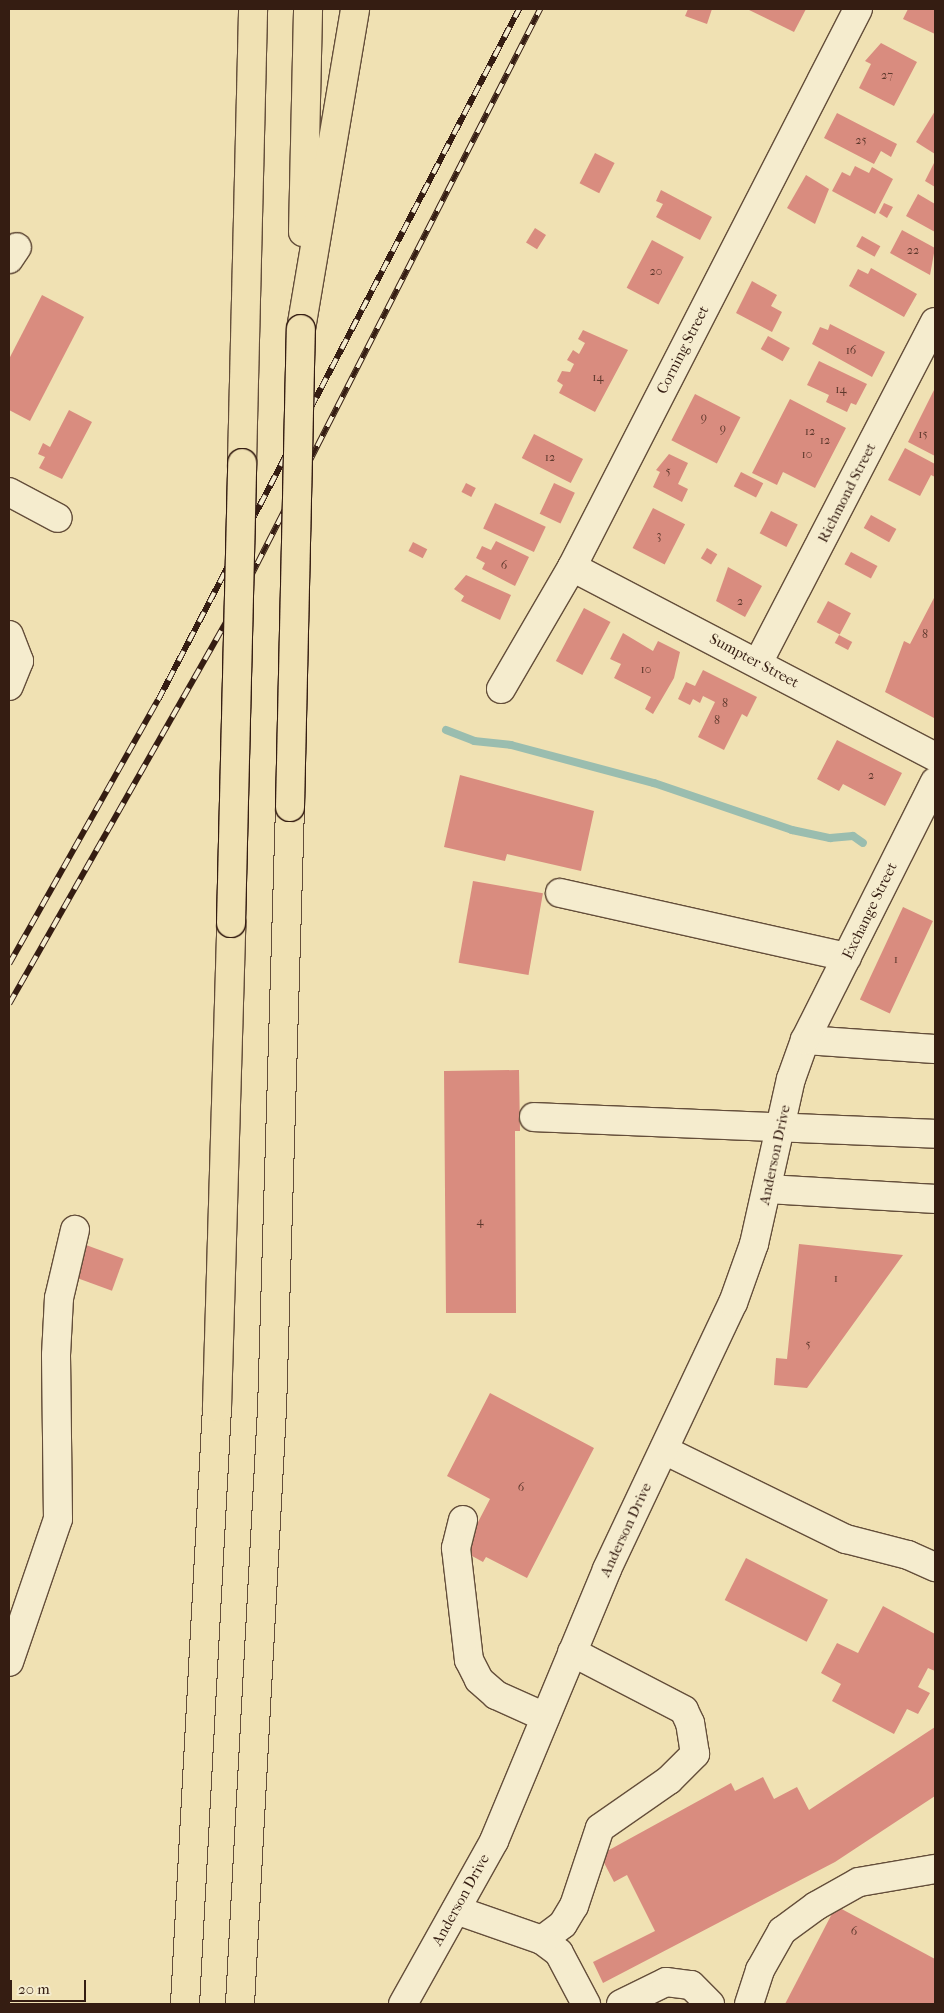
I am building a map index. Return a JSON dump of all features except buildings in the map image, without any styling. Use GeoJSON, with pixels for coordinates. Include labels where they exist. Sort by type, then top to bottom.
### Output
{"type":"FeatureCollection","features":[{"type":"Feature","properties":{"kind":"highway"},"geometry":{"type":"LineString","coordinates":[[239,9],[247,242]]}},
{"type":"Feature","properties":{"kind":"highway"},"geometry":{"type":"LineString","coordinates":[[185,2004],[217,1407],[231,923],[253,9]]}},
{"type":"Feature","properties":{"kind":"highway"},"geometry":{"type":"LineString","coordinates":[[242,2004],[242,1972],[272,1410],[290,807],[308,9]]}},
{"type":"Feature","properties":{"kind":"highway"},"geometry":{"type":"LineString","coordinates":[[301,328],[355,9]]}},
{"type":"Feature","properties":{"kind":"street","name":"Corning Street"},"geometry":{"type":"LineString","coordinates":[[501,689],[572,567],[858,9]]}},
{"type":"Feature","properties":{"kind":"street","name":"Richmond Street"},"geometry":{"type":"LineString","coordinates":[[758,663],[935,322]]}},
{"type":"Feature","properties":{"kind":"street"},"geometry":{"type":"LineString","coordinates":[[9,492],[58,518]]}},
{"type":"Feature","properties":{"kind":"street","name":"Sumpter Street"},"geometry":{"type":"LineString","coordinates":[[572,567],[935,757]]}},
{"type":"Feature","properties":{"kind":"street"},"geometry":{"type":"LineString","coordinates":[[9,635],[19,660],[9,686]]}},
{"type":"Feature","properties":{"kind":"street","name":"Exchange Street"},"geometry":{"type":"LineString","coordinates":[[804,1040],[935,782]]}},
{"type":"Feature","properties":{"kind":"street"},"geometry":{"type":"LineString","coordinates":[[560,893],[847,957]]}},
{"type":"Feature","properties":{"kind":"street"},"geometry":{"type":"LineString","coordinates":[[804,1040],[935,1049]]}},
{"type":"Feature","properties":{"kind":"street","name":"Anderson Drive"},"geometry":{"type":"LineString","coordinates":[[403,2004],[494,1841],[572,1652],[733,1303],[769,1189],[782,1125],[804,1040]]}},
{"type":"Feature","properties":{"kind":"street"},"geometry":{"type":"LineString","coordinates":[[534,1117],[782,1125],[935,1134]]}},
{"type":"Feature","properties":{"kind":"street"},"geometry":{"type":"LineString","coordinates":[[769,1189],[935,1199]]}},
{"type":"Feature","properties":{"kind":"street"},"geometry":{"type":"LineString","coordinates":[[9,1662],[58,1519],[56,1355],[61,1290],[74,1230]]}},
{"type":"Feature","properties":{"kind":"street"},"geometry":{"type":"LineString","coordinates":[[664,1450],[846,1539],[908,1555],[935,1567]]}},
{"type":"Feature","properties":{"kind":"street"},"geometry":{"type":"LineString","coordinates":[[463,1520],[456,1548],[469,1660],[480,1680],[496,1695],[545,1717]]}},
{"type":"Feature","properties":{"kind":"street"},"geometry":{"type":"LineString","coordinates":[[542,1940],[563,1924],[574,1906],[600,1828],[669,1780],[695,1754],[690,1724],[684,1710],[572,1652]]}},
{"type":"Feature","properties":{"kind":"street"},"geometry":{"type":"LineString","coordinates":[[749,2004],[760,1970],[782,1931],[816,1906],[859,1882],[935,1869]]}},
{"type":"Feature","properties":{"kind":"street"},"geometry":{"type":"LineString","coordinates":[[456,1910],[542,1940],[559,1953],[586,2004]]}},
{"type":"Feature","properties":{"kind":"street"},"geometry":{"type":"LineString","coordinates":[[621,2004],[666,1982],[690,1985],[710,2004]]}},
{"type":"Feature","properties":{"kind":"waterway"},"geometry":{"type":"LineString","coordinates":[[446,730],[474,741],[511,745],[654,783],[792,830],[830,838],[853,836],[863,843]]}},
{"type":"Feature","properties":{"kind":"railway"},"geometry":{"type":"LineString","coordinates":[[9,964],[158,700],[519,9]]}},
{"type":"Feature","properties":{"kind":"railway"},"geometry":{"type":"LineString","coordinates":[[9,1004],[237,603],[540,9]]}}]}
